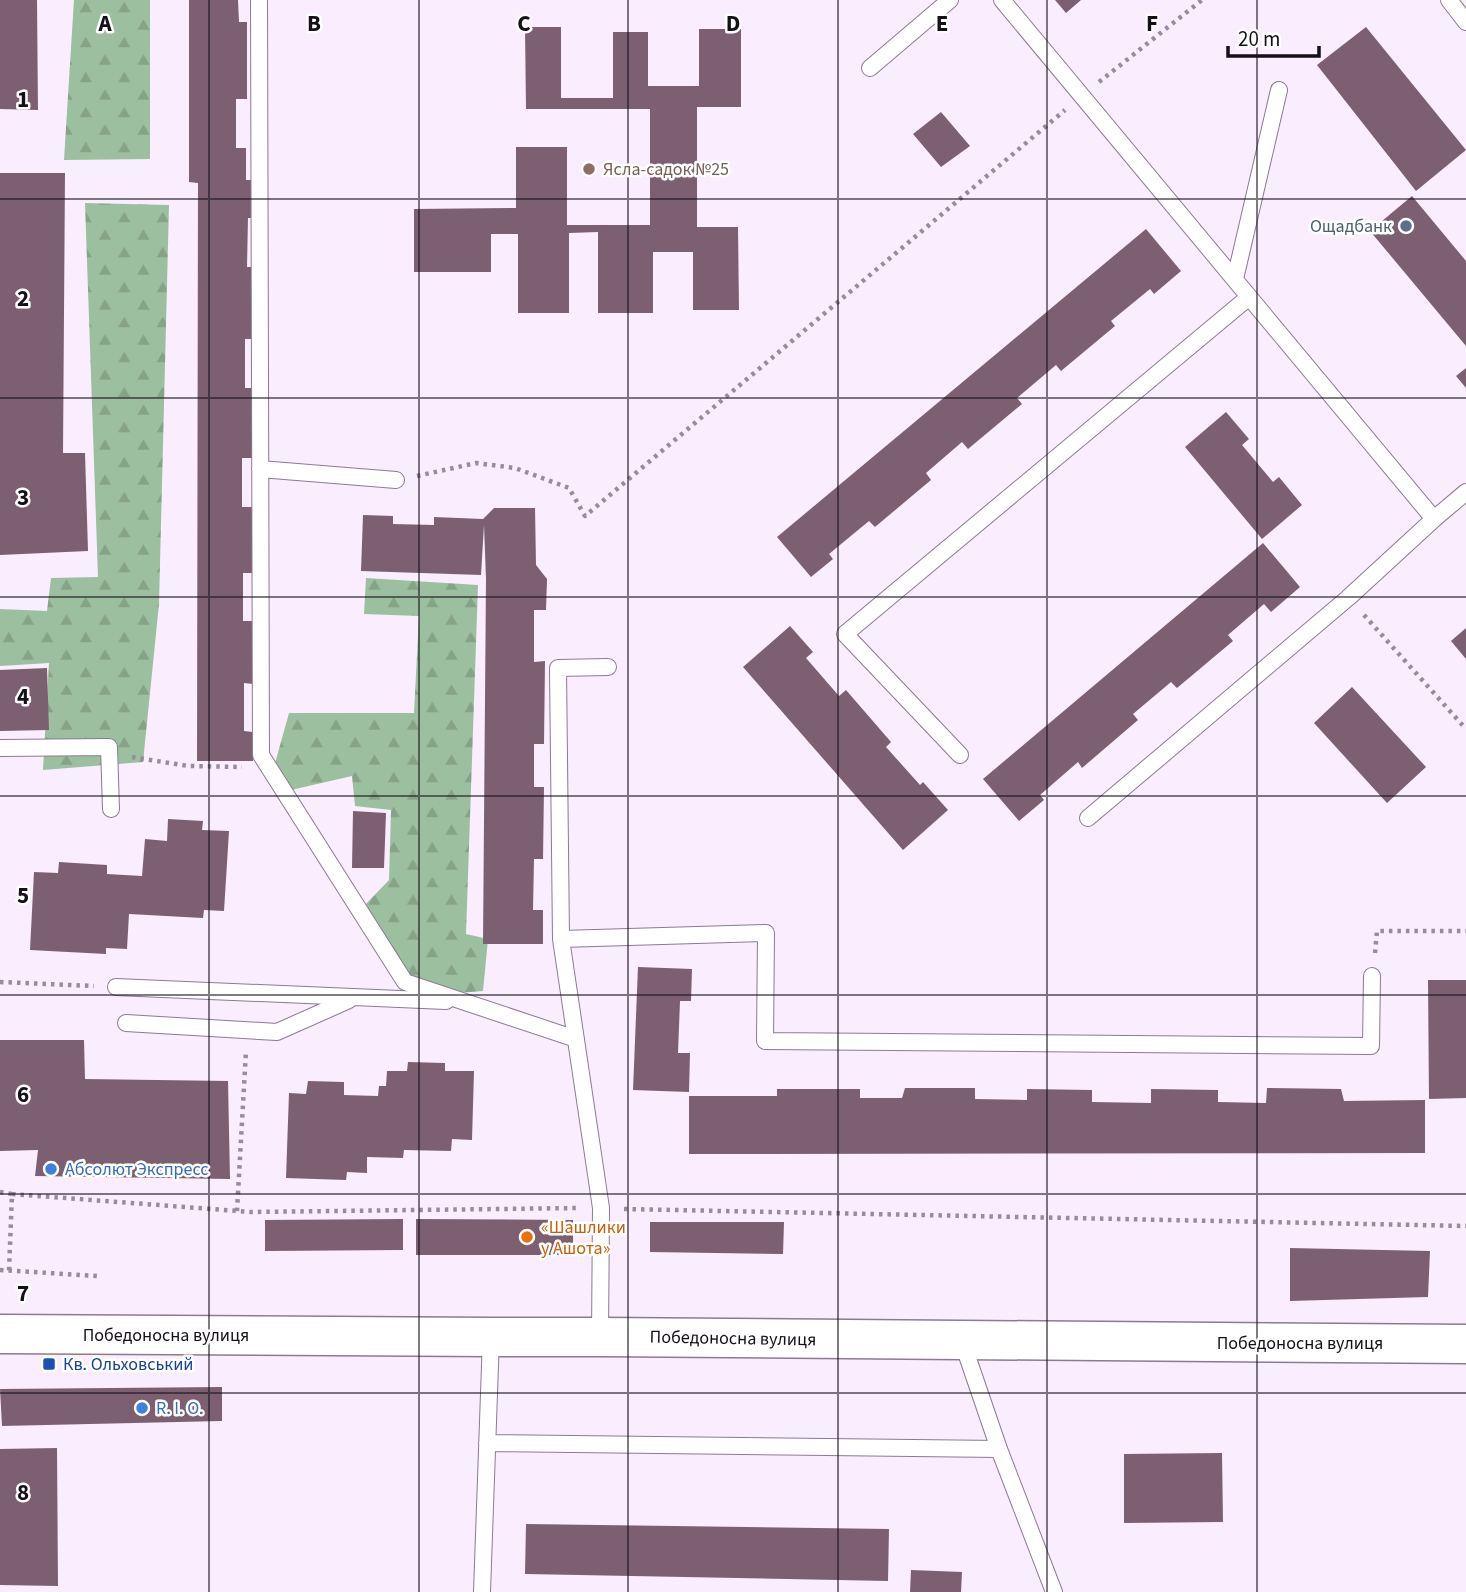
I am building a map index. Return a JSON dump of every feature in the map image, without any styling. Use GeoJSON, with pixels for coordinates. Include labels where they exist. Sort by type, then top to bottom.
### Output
{"type":"FeatureCollection","features":[{"type":"Feature","properties":{"kind":"street","name":"Победоносна вулиця"},"geometry":{"type":"LineString","coordinates":[[0,1334],[1466,1344]]}},
{"type":"Feature","properties":{"kind":"lane"},"geometry":{"type":"LineString","coordinates":[[259,0],[261,755],[405,982],[576,1039]]}},
{"type":"Feature","properties":{"kind":"lane"},"geometry":{"type":"LineString","coordinates":[[870,68],[950,0]]}},
{"type":"Feature","properties":{"kind":"lane"},"geometry":{"type":"LineString","coordinates":[[1002,0],[1434,519]]}},
{"type":"Feature","properties":{"kind":"lane"},"geometry":{"type":"LineString","coordinates":[[1449,0],[1466,22]]}},
{"type":"Feature","properties":{"kind":"lane"},"geometry":{"type":"LineString","coordinates":[[1235,279],[1279,90]]}},
{"type":"Feature","properties":{"kind":"lane"},"geometry":{"type":"LineString","coordinates":[[960,755],[845,634],[1249,297]]}},
{"type":"Feature","properties":{"kind":"lane"},"geometry":{"type":"LineString","coordinates":[[260,469],[396,480]]}},
{"type":"Feature","properties":{"kind":"lane"},"geometry":{"type":"LineString","coordinates":[[1088,818],[1348,598],[1466,492]]}},
{"type":"Feature","properties":{"kind":"lane"},"geometry":{"type":"LineString","coordinates":[[600,1337],[601,1208],[561,939],[558,668],[608,667]]}},
{"type":"Feature","properties":{"kind":"lane"},"geometry":{"type":"LineString","coordinates":[[0,748],[109,747],[111,809]]}},
{"type":"Feature","properties":{"kind":"lane"},"geometry":{"type":"LineString","coordinates":[[561,939],[766,933],[765,1041],[1371,1046],[1372,976]]}},
{"type":"Feature","properties":{"kind":"lane"},"geometry":{"type":"LineString","coordinates":[[116,987],[466,1002]]}},
{"type":"Feature","properties":{"kind":"lane"},"geometry":{"type":"LineString","coordinates":[[126,1023],[277,1032],[355,997]]}},
{"type":"Feature","properties":{"kind":"lane"},"geometry":{"type":"LineString","coordinates":[[482,1592],[491,1337]]}},
{"type":"Feature","properties":{"kind":"lane"},"geometry":{"type":"LineString","coordinates":[[962,1341],[999,1449],[1054,1592]]}},
{"type":"Feature","properties":{"kind":"lane"},"geometry":{"type":"LineString","coordinates":[[487,1443],[999,1449]]}},
{"type":"Feature","properties":{"kind":"path"},"geometry":{"type":"LineString","coordinates":[[396,480],[476,463],[515,468],[569,488],[585,516],[1082,96],[1202,0]]}},
{"type":"Feature","properties":{"kind":"path"},"geometry":{"type":"LineString","coordinates":[[1348,598],[1466,729]]}},
{"type":"Feature","properties":{"kind":"path"},"geometry":{"type":"LineString","coordinates":[[121,755],[188,766],[255,767],[261,738]]}},
{"type":"Feature","properties":{"kind":"path"},"geometry":{"type":"LineString","coordinates":[[1372,976],[1377,931],[1466,930]]}},
{"type":"Feature","properties":{"kind":"path"},"geometry":{"type":"LineString","coordinates":[[0,982],[116,987]]}},
{"type":"Feature","properties":{"kind":"path"},"geometry":{"type":"LineString","coordinates":[[237,1211],[247,1031]]}},
{"type":"Feature","properties":{"kind":"path"},"geometry":{"type":"LineString","coordinates":[[0,1192],[251,1212],[601,1208],[1466,1226]]}},
{"type":"Feature","properties":{"kind":"path"},"geometry":{"type":"LineString","coordinates":[[9,1271],[12,1194]]}},
{"type":"Feature","properties":{"kind":"path"},"geometry":{"type":"LineString","coordinates":[[0,1270],[97,1276]]}},
{"type":"Feature","properties":{"kind":"green space"},"geometry":{"type":"Polygon","coordinates":[[[74,0],[150,0],[150,159],[64,160],[74,0]]]}},
{"type":"Feature","properties":{"kind":"green space"},"geometry":{"type":"Polygon","coordinates":[[[85,203],[169,205],[159,604],[143,762],[43,770],[49,663],[0,666],[0,609],[47,611],[51,578],[98,577],[85,203]]]}},
{"type":"Feature","properties":{"kind":"green space"},"geometry":{"type":"Polygon","coordinates":[[[366,578],[478,585],[466,934],[488,939],[483,991],[457,993],[409,979],[364,906],[389,880],[391,810],[355,806],[352,776],[291,790],[274,767],[289,713],[414,713],[419,616],[364,614],[366,578]]]}},
{"type":"Feature","properties":{"kind":"building"},"geometry":{"type":"Polygon","coordinates":[[[0,0],[37,0],[38,110],[0,109],[0,0]]]}},
{"type":"Feature","properties":{"kind":"building"},"geometry":{"type":"Polygon","coordinates":[[[189,0],[238,0],[239,22],[247,22],[247,99],[236,99],[236,148],[246,148],[246,180],[257,180],[257,218],[248,218],[247,267],[257,267],[257,339],[245,339],[245,388],[253,388],[253,458],[242,458],[242,507],[252,507],[252,573],[243,573],[243,621],[253,621],[253,684],[244,683],[244,731],[253,732],[253,761],[197,761],[198,183],[189,182],[189,0]]]}},
{"type":"Feature","properties":{"kind":"building"},"geometry":{"type":"Polygon","coordinates":[[[1055,0],[1081,0],[1066,13],[1055,0]]]}},
{"type":"Feature","properties":{"kind":"building"},"geometry":{"type":"Polygon","coordinates":[[[525,27],[561,27],[561,98],[613,98],[613,32],[648,32],[648,86],[699,86],[699,29],[741,29],[741,107],[697,107],[697,227],[738,227],[739,310],[693,310],[693,252],[653,252],[653,313],[598,313],[598,232],[569,233],[569,313],[518,313],[518,234],[491,234],[491,272],[414,272],[414,209],[516,208],[516,147],[567,147],[567,225],[650,225],[650,109],[526,109],[525,27]]]}},
{"type":"Feature","properties":{"kind":"building"},"geometry":{"type":"Polygon","coordinates":[[[1366,27],[1466,150],[1416,191],[1317,65],[1366,27]]]}},
{"type":"Feature","properties":{"kind":"building"},"geometry":{"type":"Polygon","coordinates":[[[941,112],[970,146],[941,167],[913,134],[941,112]]]}},
{"type":"Feature","properties":{"kind":"building"},"geometry":{"type":"Polygon","coordinates":[[[0,173],[65,173],[63,453],[85,453],[88,551],[0,555],[0,173]]]}},
{"type":"Feature","properties":{"kind":"building"},"geometry":{"type":"Polygon","coordinates":[[[1412,196],[1466,261],[1466,346],[1370,231],[1412,196]]]}},
{"type":"Feature","properties":{"kind":"building"},"geometry":{"type":"Polygon","coordinates":[[[1146,229],[1181,271],[1154,294],[1150,289],[1111,321],[1115,326],[1061,371],[1056,365],[1017,398],[1022,404],[968,449],[962,442],[926,473],[931,480],[875,527],[869,521],[829,554],[833,559],[811,577],[777,537],[1146,229]]]}},
{"type":"Feature","properties":{"kind":"building"},"geometry":{"type":"Polygon","coordinates":[[[1466,368],[1466,388],[1456,376],[1466,368]]]}},
{"type":"Feature","properties":{"kind":"building"},"geometry":{"type":"Polygon","coordinates":[[[1226,412],[1249,439],[1242,445],[1273,482],[1279,477],[1302,505],[1262,539],[1185,447],[1226,412]]]}},
{"type":"Feature","properties":{"kind":"building"},"geometry":{"type":"Polygon","coordinates":[[[494,508],[535,508],[536,565],[547,579],[546,610],[534,610],[534,662],[545,661],[544,744],[534,744],[534,787],[544,787],[543,859],[534,859],[533,910],[543,910],[543,944],[483,944],[486,579],[484,525],[481,575],[361,571],[363,515],[393,516],[393,524],[434,525],[434,517],[483,519],[494,508]]]}},
{"type":"Feature","properties":{"kind":"building"},"geometry":{"type":"Polygon","coordinates":[[[1263,543],[1300,587],[1271,612],[1264,604],[1228,635],[1233,641],[1177,688],[1171,682],[1133,714],[1138,720],[1082,768],[1078,762],[1040,795],[1044,800],[1019,821],[983,779],[1263,543]]]}},
{"type":"Feature","properties":{"kind":"building"},"geometry":{"type":"Polygon","coordinates":[[[790,626],[813,652],[806,658],[839,696],[846,690],[891,742],[886,747],[920,785],[923,782],[948,810],[903,850],[743,667],[790,626]]]}},
{"type":"Feature","properties":{"kind":"building"},"geometry":{"type":"Polygon","coordinates":[[[1466,628],[1466,659],[1451,641],[1466,628]]]}},
{"type":"Feature","properties":{"kind":"building"},"geometry":{"type":"Polygon","coordinates":[[[47,668],[49,730],[0,731],[0,670],[47,668]]]}},
{"type":"Feature","properties":{"kind":"building"},"geometry":{"type":"Polygon","coordinates":[[[1352,687],[1426,767],[1387,803],[1314,723],[1352,687]]]}},
{"type":"Feature","properties":{"kind":"building"},"geometry":{"type":"Polygon","coordinates":[[[353,811],[386,813],[384,868],[352,868],[353,811]]]}},
{"type":"Feature","properties":{"kind":"building"},"geometry":{"type":"Polygon","coordinates":[[[168,819],[203,821],[202,830],[229,831],[224,911],[204,910],[203,918],[129,914],[127,949],[106,948],[106,954],[30,950],[34,872],[58,873],[59,862],[107,865],[107,874],[142,876],[145,839],[167,841],[168,819]]]}},
{"type":"Feature","properties":{"kind":"building"},"geometry":{"type":"Polygon","coordinates":[[[638,967],[692,969],[691,1001],[680,1001],[678,1053],[690,1053],[689,1092],[633,1090],[638,967]]]}},
{"type":"Feature","properties":{"kind":"building"},"geometry":{"type":"Polygon","coordinates":[[[1428,980],[1466,980],[1466,1098],[1429,1099],[1428,980]]]}},
{"type":"Feature","properties":{"kind":"building"},"geometry":{"type":"Polygon","coordinates":[[[0,1040],[84,1040],[85,1079],[228,1081],[230,1179],[35,1176],[38,1150],[0,1151],[0,1040]]]}},
{"type":"Feature","properties":{"kind":"building"},"geometry":{"type":"Polygon","coordinates":[[[408,1062],[445,1063],[445,1071],[474,1071],[472,1140],[452,1139],[451,1151],[404,1150],[403,1158],[367,1157],[367,1173],[347,1172],[346,1180],[286,1178],[289,1093],[306,1094],[308,1081],[344,1082],[344,1095],[378,1096],[379,1086],[386,1086],[387,1071],[407,1071],[408,1062]]]}},
{"type":"Feature","properties":{"kind":"building"},"geometry":{"type":"Polygon","coordinates":[[[905,1088],[975,1088],[975,1099],[1027,1100],[1027,1089],[1092,1090],[1092,1102],[1151,1103],[1151,1089],[1218,1090],[1218,1102],[1266,1103],[1267,1088],[1341,1089],[1344,1101],[1425,1100],[1425,1153],[689,1154],[689,1096],[777,1096],[777,1089],[860,1089],[860,1098],[902,1098],[905,1088]]]}},
{"type":"Feature","properties":{"kind":"building"},"geometry":{"type":"Polygon","coordinates":[[[403,1219],[403,1250],[265,1251],[265,1220],[403,1219]]]}},
{"type":"Feature","properties":{"kind":"building"},"geometry":{"type":"Polygon","coordinates":[[[416,1219],[573,1220],[573,1255],[416,1255],[416,1219]]]}},
{"type":"Feature","properties":{"kind":"building"},"geometry":{"type":"Polygon","coordinates":[[[650,1222],[784,1222],[783,1254],[650,1252],[650,1222]]]}},
{"type":"Feature","properties":{"kind":"building"},"geometry":{"type":"Polygon","coordinates":[[[1290,1248],[1430,1251],[1428,1297],[1290,1301],[1290,1248]]]}},
{"type":"Feature","properties":{"kind":"building"},"geometry":{"type":"Polygon","coordinates":[[[222,1387],[222,1421],[2,1426],[0,1389],[222,1387]]]}},
{"type":"Feature","properties":{"kind":"building"},"geometry":{"type":"Polygon","coordinates":[[[57,1448],[58,1586],[0,1585],[0,1449],[57,1448]]]}},
{"type":"Feature","properties":{"kind":"building"},"geometry":{"type":"Polygon","coordinates":[[[1222,1453],[1223,1522],[1124,1523],[1124,1454],[1222,1453]]]}},
{"type":"Feature","properties":{"kind":"building"},"geometry":{"type":"Polygon","coordinates":[[[526,1524],[889,1529],[888,1581],[525,1574],[526,1524]]]}},
{"type":"Feature","properties":{"kind":"building"},"geometry":{"type":"Polygon","coordinates":[[[911,1570],[962,1572],[961,1592],[910,1592],[911,1570]]]}},
{"type":"Feature","properties":{"kind":"place","name":"Ясла-садок №25"},"geometry":{"type":"Point","coordinates":[589,169]}},
{"type":"Feature","properties":{"kind":"place","name":"Ощадбанк"},"geometry":{"type":"Point","coordinates":[1406,226]}},
{"type":"Feature","properties":{"kind":"place","name":"Абсолют Экспресс"},"geometry":{"type":"Point","coordinates":[51,1169]}},
{"type":"Feature","properties":{"kind":"place","name":"«Шашлики у Ашота»"},"geometry":{"type":"Point","coordinates":[527,1237]}},
{"type":"Feature","properties":{"kind":"place","name":"Кв. Ольховський"},"geometry":{"type":"Point","coordinates":[49,1364]}},
{"type":"Feature","properties":{"kind":"place","name":"R. I. O."},"geometry":{"type":"Point","coordinates":[142,1408]}}]}
